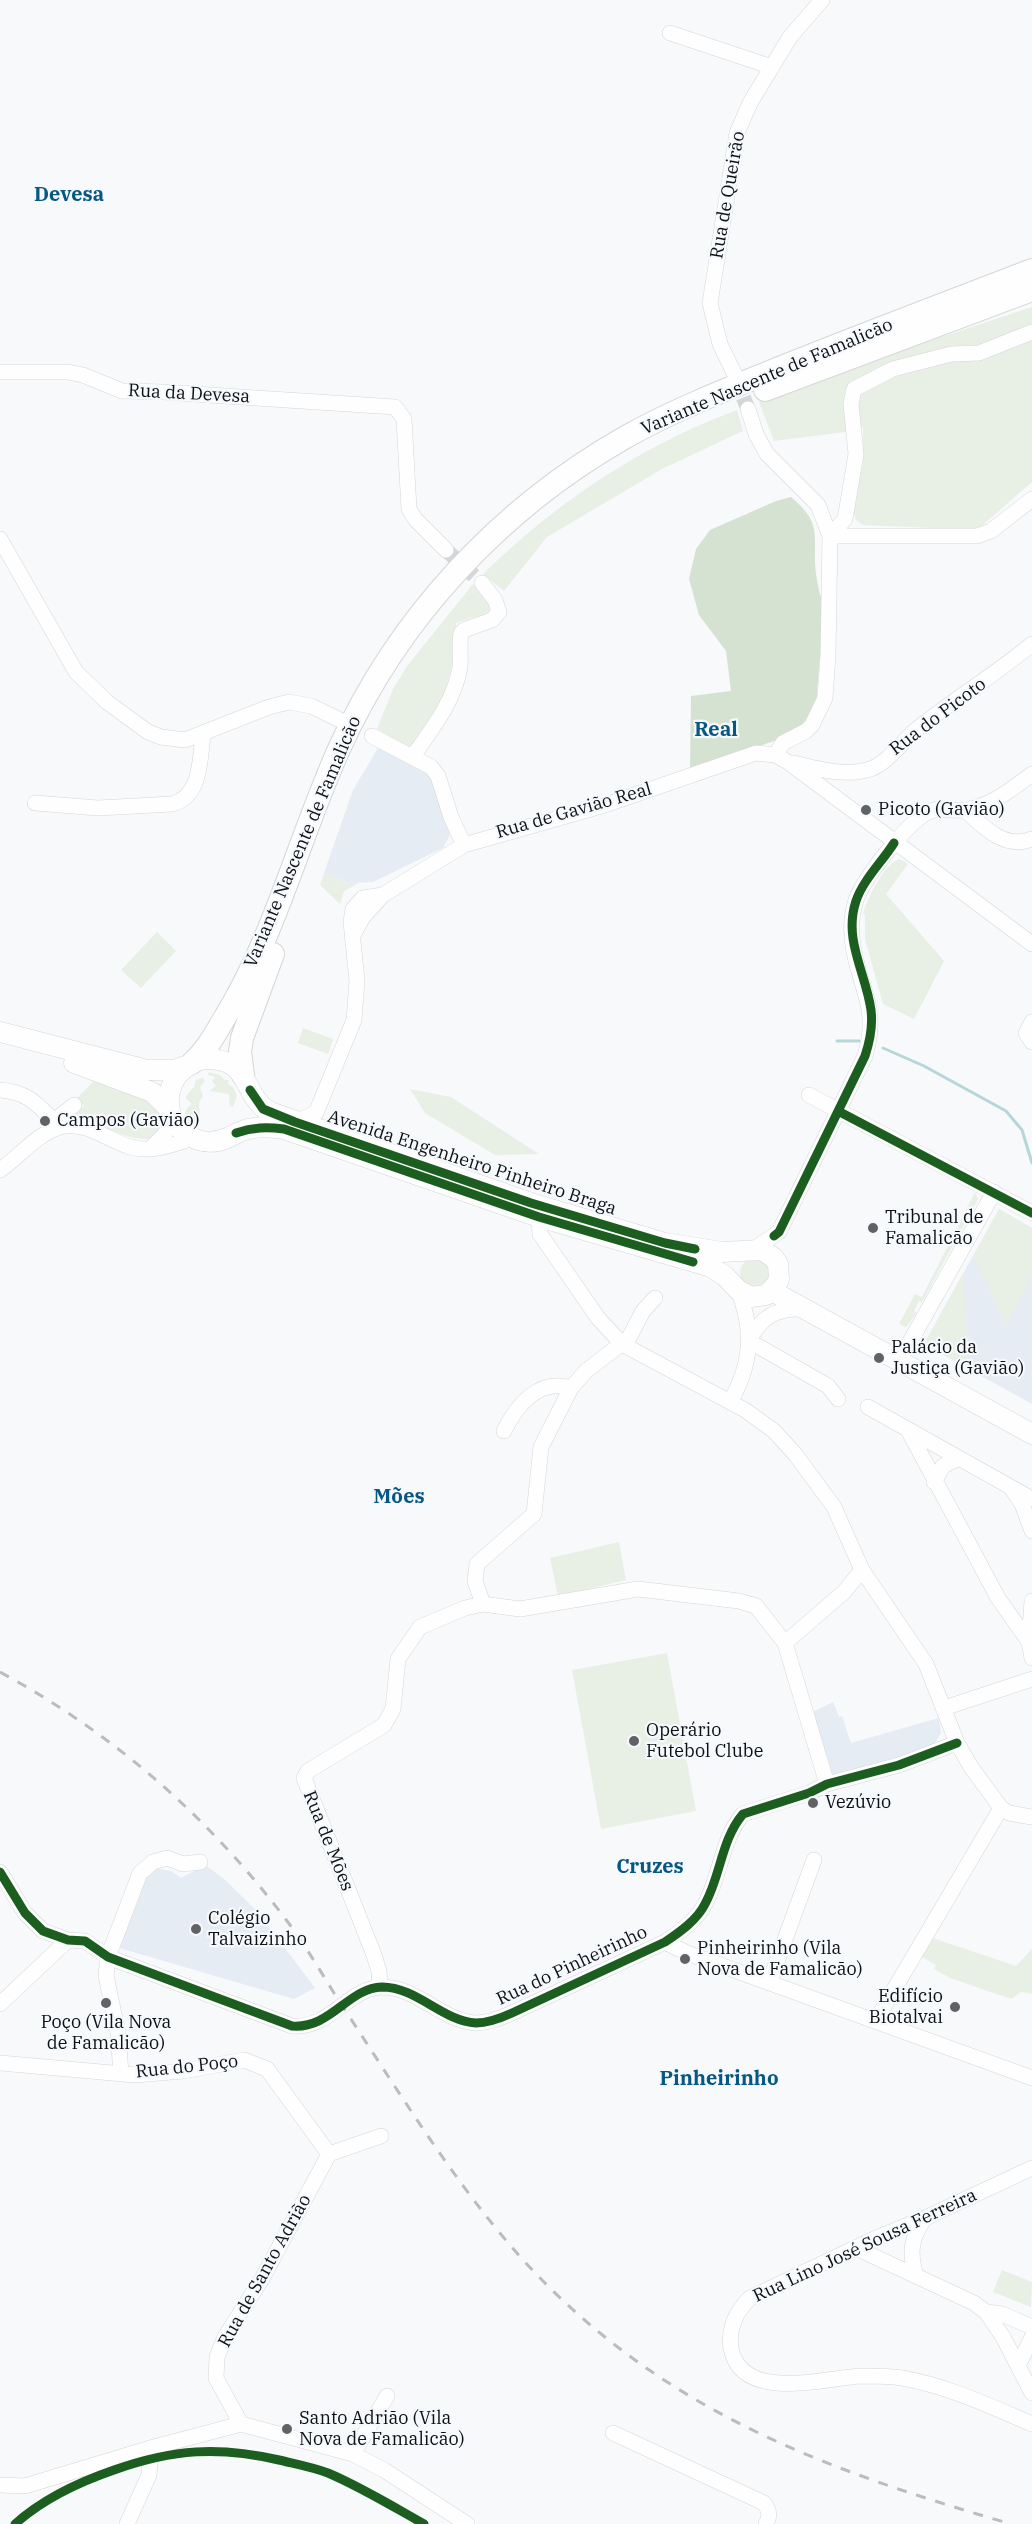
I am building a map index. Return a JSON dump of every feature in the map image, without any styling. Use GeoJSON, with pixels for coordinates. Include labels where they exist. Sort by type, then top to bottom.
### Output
{"type":"FeatureCollection","features":[{"type":"Feature","properties":{"kind":"highway","name":"Variante Nascente de Famalicão"},"geometry":{"type":"LineString","coordinates":[[189,1065],[204,1053],[252,967],[325,780],[369,691],[418,616],[490,537],[561,479],[595,456],[651,424],[776,369],[1032,270]]}},
{"type":"Feature","properties":{"kind":"highway","name":"Variante Nascente de Famalicão"},"geometry":{"type":"LineString","coordinates":[[247,1082],[240,1052],[245,1027],[356,748],[380,701],[404,662],[445,608],[501,548],[539,515],[583,482],[655,438],[760,392],[1032,290]]}},
{"type":"Feature","properties":{"kind":"main road"},"geometry":{"type":"LineString","coordinates":[[0,1032],[152,1092],[171,1113],[184,1133],[193,1138]]}},
{"type":"Feature","properties":{"kind":"main road","name":"Avenida Engenheiro Pinheiro Braga"},"geometry":{"type":"LineString","coordinates":[[25,1040],[68,1048],[147,1070],[173,1070],[202,1059],[225,1061],[247,1082],[263,1108],[295,1122],[531,1203],[665,1243],[714,1251],[750,1249]]}},
{"type":"Feature","properties":{"kind":"main road"},"geometry":{"type":"LineString","coordinates":[[171,1113],[171,1086],[177,1075],[189,1065]]}},
{"type":"Feature","properties":{"kind":"main road"},"geometry":{"type":"LineString","coordinates":[[236,1133],[250,1113],[252,1102],[247,1082]]}},
{"type":"Feature","properties":{"kind":"main road","name":"Avenida Engenheiro Pinheiro Braga"},"geometry":{"type":"LineString","coordinates":[[193,1138],[215,1142],[236,1133],[267,1127],[285,1129],[539,1216],[704,1264],[720,1272],[735,1287],[751,1297],[759,1297],[772,1291]]}},
{"type":"Feature","properties":{"kind":"main road"},"geometry":{"type":"LineString","coordinates":[[735,1287],[731,1276],[734,1260],[750,1249],[769,1253],[800,1291],[1032,1420]]}},
{"type":"Feature","properties":{"kind":"main road"},"geometry":{"type":"LineString","coordinates":[[779,1268],[779,1279],[772,1291],[1032,1434]]}},
{"type":"Feature","properties":{"kind":"street","name":"Rua de Queirão"},"geometry":{"type":"LineString","coordinates":[[735,375],[720,344],[712,315],[710,292],[737,133],[750,103],[814,2]]}},
{"type":"Feature","properties":{"kind":"street"},"geometry":{"type":"LineString","coordinates":[[670,33],[772,67]]}},
{"type":"Feature","properties":{"kind":"street"},"geometry":{"type":"LineString","coordinates":[[830,536],[845,519],[856,454],[851,404],[854,389],[893,369],[951,354],[979,353],[1032,332]]}},
{"type":"Feature","properties":{"kind":"street","name":"Rua da Devesa"},"geometry":{"type":"LineString","coordinates":[[0,372],[68,372],[83,375],[115,389],[131,393],[163,392],[395,407],[404,419],[409,508],[415,519],[446,550]]}},
{"type":"Feature","properties":{"kind":"street"},"geometry":{"type":"LineString","coordinates":[[748,410],[756,434],[767,454],[818,505],[830,536],[825,698],[812,725],[806,731],[783,743],[782,758],[1032,944]]}},
{"type":"Feature","properties":{"kind":"street"},"geometry":{"type":"LineString","coordinates":[[830,536],[977,536],[991,531],[1032,499]]}},
{"type":"Feature","properties":{"kind":"street"},"geometry":{"type":"LineString","coordinates":[[0,538],[69,663],[107,702],[148,732],[179,740],[203,734],[269,706],[289,702],[311,706],[340,720]]}},
{"type":"Feature","properties":{"kind":"street"},"geometry":{"type":"LineString","coordinates":[[413,756],[441,715],[453,687],[460,668],[461,633],[492,620],[499,612],[495,600],[482,583]]}},
{"type":"Feature","properties":{"kind":"street","name":"Rua do Picoto"},"geometry":{"type":"LineString","coordinates":[[815,782],[826,774],[836,771],[867,770],[878,765],[917,729],[1032,644]]}},
{"type":"Feature","properties":{"kind":"street"},"geometry":{"type":"LineString","coordinates":[[35,803],[98,808],[172,804],[183,801],[195,784],[203,734]]}},
{"type":"Feature","properties":{"kind":"street"},"geometry":{"type":"LineString","coordinates":[[372,736],[431,767],[438,776],[451,817],[464,844]]}},
{"type":"Feature","properties":{"kind":"street","name":"Rua de Gavião Real"},"geometry":{"type":"LineString","coordinates":[[316,1113],[354,1020],[357,981],[353,935],[363,898],[383,896],[464,844],[605,805],[756,753],[782,758]]}},
{"type":"Feature","properties":{"kind":"street","name":"Rua do Picoto"},"geometry":{"type":"LineString","coordinates":[[782,758],[836,771]]}},
{"type":"Feature","properties":{"kind":"street"},"geometry":{"type":"LineString","coordinates":[[779,1268],[779,1232],[865,1056],[871,1030],[870,1008],[853,941],[852,915],[856,899],[864,884],[894,843],[928,812],[939,809],[965,810],[1000,798],[1032,774]]}},
{"type":"Feature","properties":{"kind":"street"},"geometry":{"type":"LineString","coordinates":[[965,810],[986,830],[999,838],[1020,842],[1032,839]]}},
{"type":"Feature","properties":{"kind":"street"},"geometry":{"type":"LineString","coordinates":[[1032,1022],[1026,1033],[1032,1042]]}},
{"type":"Feature","properties":{"kind":"street"},"geometry":{"type":"LineString","coordinates":[[0,1090],[16,1091],[33,1100],[53,1127]]}},
{"type":"Feature","properties":{"kind":"street"},"geometry":{"type":"LineString","coordinates":[[808,1095],[1032,1213]]}},
{"type":"Feature","properties":{"kind":"street"},"geometry":{"type":"LineString","coordinates":[[0,1170],[53,1127],[74,1105]]}},
{"type":"Feature","properties":{"kind":"street"},"geometry":{"type":"LineString","coordinates":[[151,1148],[165,1134],[171,1113]]}},
{"type":"Feature","properties":{"kind":"street"},"geometry":{"type":"LineString","coordinates":[[295,1122],[316,1113],[325,1132]]}},
{"type":"Feature","properties":{"kind":"street"},"geometry":{"type":"LineString","coordinates":[[53,1127],[87,1127],[129,1146],[151,1148],[173,1145],[193,1138]]}},
{"type":"Feature","properties":{"kind":"street"},"geometry":{"type":"LineString","coordinates":[[906,1349],[994,1192]]}},
{"type":"Feature","properties":{"kind":"street"},"geometry":{"type":"LineString","coordinates":[[539,1216],[540,1234],[598,1318],[622,1344],[730,1402],[774,1431],[813,1477],[839,1516],[862,1570],[926,1664],[957,1743],[971,1767],[1001,1809],[1032,1817]]}},
{"type":"Feature","properties":{"kind":"street"},"geometry":{"type":"LineString","coordinates":[[750,1249],[779,1232]]}},
{"type":"Feature","properties":{"kind":"street"},"geometry":{"type":"LineString","coordinates":[[730,1402],[744,1374],[749,1341],[748,1316],[735,1287]]}},
{"type":"Feature","properties":{"kind":"street"},"geometry":{"type":"LineString","coordinates":[[655,1298],[643,1311],[629,1338],[586,1371],[571,1388],[541,1447],[534,1514],[529,1521],[477,1564],[475,1581],[483,1605],[520,1609],[638,1589],[739,1601],[756,1606],[785,1643],[826,1784]]}},
{"type":"Feature","properties":{"kind":"street"},"geometry":{"type":"LineString","coordinates":[[749,1341],[754,1330],[773,1312],[789,1308],[806,1309]]}},
{"type":"Feature","properties":{"kind":"street"},"geometry":{"type":"LineString","coordinates":[[749,1341],[828,1386],[838,1399]]}},
{"type":"Feature","properties":{"kind":"street"},"geometry":{"type":"LineString","coordinates":[[504,1431],[524,1401],[532,1394],[553,1385],[571,1388]]}},
{"type":"Feature","properties":{"kind":"street"},"geometry":{"type":"LineString","coordinates":[[868,1407],[1032,1499]]}},
{"type":"Feature","properties":{"kind":"street"},"geometry":{"type":"LineString","coordinates":[[908,1430],[934,1482],[1007,1611],[1029,1642]]}},
{"type":"Feature","properties":{"kind":"street"},"geometry":{"type":"LineString","coordinates":[[934,1482],[943,1466],[959,1458]]}},
{"type":"Feature","properties":{"kind":"street"},"geometry":{"type":"LineString","coordinates":[[1010,1486],[1031,1524]]}},
{"type":"Feature","properties":{"kind":"street"},"geometry":{"type":"LineString","coordinates":[[785,1643],[844,1592],[862,1570]]}},
{"type":"Feature","properties":{"kind":"street"},"geometry":{"type":"LineString","coordinates":[[1007,1611],[1020,1609],[1032,1599]]}},
{"type":"Feature","properties":{"kind":"street"},"geometry":{"type":"LineString","coordinates":[[1032,1599],[1029,1642],[1032,1658]]}},
{"type":"Feature","properties":{"kind":"street","name":"Rua de Mões"},"geometry":{"type":"LineString","coordinates":[[380,1987],[379,1971],[374,1955],[304,1778],[308,1772],[384,1725],[393,1709],[398,1659],[420,1627],[465,1608],[483,1605]]}},
{"type":"Feature","properties":{"kind":"street"},"geometry":{"type":"LineString","coordinates":[[944,1708],[1032,1679]]}},
{"type":"Feature","properties":{"kind":"street","name":"Rua do Pinheirinho"},"geometry":{"type":"LineString","coordinates":[[380,1987],[407,1992],[467,2021],[487,2022],[512,2013],[656,1944],[665,1942],[688,1924],[706,1903],[725,1845],[743,1814],[809,1793],[826,1784],[899,1765],[957,1743]]}},
{"type":"Feature","properties":{"kind":"street"},"geometry":{"type":"LineString","coordinates":[[876,2019],[1001,1809]]}},
{"type":"Feature","properties":{"kind":"street"},"geometry":{"type":"LineString","coordinates":[[121,2074],[118,2033],[106,1976],[108,1957],[140,1873],[153,1862],[167,1858],[183,1864],[200,1862]]}},
{"type":"Feature","properties":{"kind":"street"},"geometry":{"type":"LineString","coordinates":[[768,1983],[814,1860]]}},
{"type":"Feature","properties":{"kind":"street"},"geometry":{"type":"LineString","coordinates":[[0,1872],[25,1913],[43,1931],[69,1940],[85,1941],[108,1957],[292,2025],[312,2025],[332,2015],[356,1997],[380,1987]]}},
{"type":"Feature","properties":{"kind":"street"},"geometry":{"type":"LineString","coordinates":[[0,2004],[69,1940]]}},
{"type":"Feature","properties":{"kind":"street"},"geometry":{"type":"LineString","coordinates":[[665,1942],[687,1953],[876,2019],[1032,2078]]}},
{"type":"Feature","properties":{"kind":"street","name":"Rua do Poço"},"geometry":{"type":"LineString","coordinates":[[0,2063],[135,2075],[183,2071],[244,2060],[267,2069],[330,2154]]}},
{"type":"Feature","properties":{"kind":"street"},"geometry":{"type":"LineString","coordinates":[[330,2154],[381,2136]]}},
{"type":"Feature","properties":{"kind":"street","name":"Rua de Santo Adrião"},"geometry":{"type":"LineString","coordinates":[[241,2424],[216,2378],[217,2357],[225,2337],[263,2277],[330,2154]]}},
{"type":"Feature","properties":{"kind":"street","name":"Rua Lino José Sousa Ferreira"},"geometry":{"type":"LineString","coordinates":[[1032,2168],[760,2293],[742,2306],[732,2326],[730,2337],[733,2354],[742,2368],[757,2379],[777,2384],[881,2376],[921,2382],[956,2392],[1032,2424]]}},
{"type":"Feature","properties":{"kind":"street"},"geometry":{"type":"LineString","coordinates":[[916,2276],[912,2258],[913,2238],[925,2218]]}},
{"type":"Feature","properties":{"kind":"street"},"geometry":{"type":"LineString","coordinates":[[856,2248],[974,2303],[986,2312],[1032,2393]]}},
{"type":"Feature","properties":{"kind":"street"},"geometry":{"type":"LineString","coordinates":[[986,2312],[1002,2314],[1032,2326]]}},
{"type":"Feature","properties":{"kind":"street"},"geometry":{"type":"LineString","coordinates":[[1018,2366],[1032,2337]]}},
{"type":"Feature","properties":{"kind":"street"},"geometry":{"type":"LineString","coordinates":[[353,2454],[387,2396]]}},
{"type":"Feature","properties":{"kind":"street"},"geometry":{"type":"LineString","coordinates":[[0,2485],[25,2486],[154,2447],[241,2424],[353,2454],[384,2470],[467,2524]]}},
{"type":"Feature","properties":{"kind":"street"},"geometry":{"type":"LineString","coordinates":[[613,2433],[764,2503],[770,2517],[766,2524]]}},
{"type":"Feature","properties":{"kind":"street"},"geometry":{"type":"LineString","coordinates":[[127,2524],[149,2475],[150,2458],[154,2447]]}},
{"type":"Feature","properties":{"kind":"shaded area"},"geometry":{"type":"Polygon","coordinates":[[[1032,307],[1032,482],[977,530],[863,525],[855,519],[853,507],[863,464],[863,427],[854,431],[774,441],[759,402],[863,363],[1032,307]]]}},
{"type":"Feature","properties":{"kind":"shaded area"},"geometry":{"type":"Polygon","coordinates":[[[737,410],[743,431],[662,469],[547,537],[504,591],[483,574],[540,523],[601,479],[667,441],[737,410]]]}},
{"type":"Feature","properties":{"kind":"shaded area"},"geometry":{"type":"Polygon","coordinates":[[[473,584],[493,604],[494,609],[486,614],[456,623],[455,655],[444,695],[412,749],[377,729],[393,689],[407,666],[473,584]]]}},
{"type":"Feature","properties":{"kind":"shaded area"},"geometry":{"type":"Polygon","coordinates":[[[378,748],[415,765],[431,777],[451,822],[449,837],[443,848],[373,882],[348,883],[324,873],[353,790],[378,748]]]}},
{"type":"Feature","properties":{"kind":"shaded area"},"geometry":{"type":"Polygon","coordinates":[[[900,859],[908,864],[886,894],[944,961],[914,1019],[883,1004],[865,939],[865,915],[863,914],[868,900],[882,874],[900,859]]]}},
{"type":"Feature","properties":{"kind":"shaded area"},"geometry":{"type":"Polygon","coordinates":[[[324,873],[348,883],[359,883],[344,891],[340,904],[320,885],[324,873]]]}},
{"type":"Feature","properties":{"kind":"shaded area"},"geometry":{"type":"Polygon","coordinates":[[[157,932],[176,951],[141,988],[121,970],[157,932]]]}},
{"type":"Feature","properties":{"kind":"shaded area"},"geometry":{"type":"Polygon","coordinates":[[[303,1028],[333,1039],[328,1054],[298,1043],[303,1028]]]}},
{"type":"Feature","properties":{"kind":"shaded area"},"geometry":{"type":"Polygon","coordinates":[[[209,1072],[229,1080],[228,1084],[233,1087],[237,1096],[233,1107],[230,1106],[229,1094],[209,1091],[216,1086],[212,1081],[215,1077],[208,1075],[209,1072]]]}},
{"type":"Feature","properties":{"kind":"shaded area"},"geometry":{"type":"Polygon","coordinates":[[[203,1078],[205,1081],[200,1087],[203,1096],[199,1102],[200,1118],[194,1120],[185,1113],[192,1104],[186,1096],[194,1087],[196,1080],[203,1078]]]}},
{"type":"Feature","properties":{"kind":"shaded area"},"geometry":{"type":"Polygon","coordinates":[[[95,1080],[153,1099],[165,1123],[154,1138],[134,1138],[92,1122],[71,1117],[84,1106],[76,1099],[95,1080]]]}},
{"type":"Feature","properties":{"kind":"shaded area"},"geometry":{"type":"Polygon","coordinates":[[[410,1089],[451,1097],[539,1154],[495,1155],[425,1113],[410,1089]]]}},
{"type":"Feature","properties":{"kind":"shaded area"},"geometry":{"type":"Polygon","coordinates":[[[975,1192],[978,1199],[922,1302],[919,1301],[914,1311],[917,1313],[906,1327],[899,1324],[915,1294],[922,1297],[975,1192]]]}},
{"type":"Feature","properties":{"kind":"shaded area"},"geometry":{"type":"Polygon","coordinates":[[[999,1209],[1032,1228],[1032,1404],[924,1344],[999,1209]]]}},
{"type":"Feature","properties":{"kind":"shaded area"},"geometry":{"type":"Polygon","coordinates":[[[999,1209],[1032,1228],[1032,1277],[1006,1325],[973,1256],[999,1209]]]}},
{"type":"Feature","properties":{"kind":"shaded area"},"geometry":{"type":"Polygon","coordinates":[[[755,1258],[766,1262],[770,1273],[766,1284],[755,1288],[744,1284],[740,1273],[744,1262],[755,1258]]]}},
{"type":"Feature","properties":{"kind":"shaded area"},"geometry":{"type":"Polygon","coordinates":[[[963,1273],[969,1369],[924,1344],[963,1273]]]}},
{"type":"Feature","properties":{"kind":"shaded area"},"geometry":{"type":"Polygon","coordinates":[[[619,1542],[626,1580],[558,1596],[550,1558],[619,1542]]]}},
{"type":"Feature","properties":{"kind":"shaded area","name":"Operário Futebol Clube"},"geometry":{"type":"Polygon","coordinates":[[[667,1653],[696,1811],[601,1829],[572,1670],[667,1653]]]}},
{"type":"Feature","properties":{"kind":"shaded area"},"geometry":{"type":"Polygon","coordinates":[[[833,1702],[839,1717],[842,1716],[851,1743],[939,1718],[941,1733],[934,1745],[902,1758],[834,1776],[829,1773],[811,1713],[833,1702]]]}},
{"type":"Feature","properties":{"kind":"shaded area","name":"Colégio Talvaizinho"},"geometry":{"type":"Polygon","coordinates":[[[205,1865],[224,1879],[257,1911],[315,1988],[294,1999],[116,1947],[140,1882],[154,1868],[171,1871],[181,1878],[205,1865]]]}},
{"type":"Feature","properties":{"kind":"shaded area"},"geometry":{"type":"Polygon","coordinates":[[[933,1938],[1016,1966],[1032,1949],[1032,1994],[1021,1992],[1011,1999],[950,1978],[934,1969],[936,1965],[922,1957],[933,1938]]]}},
{"type":"Feature","properties":{"kind":"shaded area"},"geometry":{"type":"Polygon","coordinates":[[[1002,2270],[1032,2282],[1031,2307],[993,2292],[1002,2270]]]}},
{"type":"Feature","properties":{"kind":"green space"},"geometry":{"type":"Polygon","coordinates":[[[791,497],[806,512],[813,526],[816,574],[820,595],[825,597],[816,705],[804,725],[774,741],[690,770],[691,696],[731,691],[726,651],[699,615],[689,579],[696,549],[710,530],[776,501],[791,497]]]}},
{"type":"Feature","properties":{"kind":"waterway"},"geometry":{"type":"LineString","coordinates":[[837,1041],[859,1041]]}},
{"type":"Feature","properties":{"kind":"waterway"},"geometry":{"type":"LineString","coordinates":[[883,1048],[924,1066],[1006,1111],[1022,1130],[1032,1163]]}},
{"type":"Feature","properties":{"kind":"tunnel"},"geometry":{"type":"LineString","coordinates":[[735,376],[748,409]]}},
{"type":"Feature","properties":{"kind":"tunnel"},"geometry":{"type":"LineString","coordinates":[[446,550],[482,583]]}},
{"type":"Feature","properties":{"kind":"railway"},"geometry":{"type":"LineString","coordinates":[[0,1672],[82,1722],[120,1751],[157,1781],[225,1847],[257,1883],[294,1931],[437,2150],[491,2222],[549,2287],[600,2333],[652,2372],[707,2406],[764,2436],[884,2484],[1011,2524]]}},
{"type":"Feature","properties":{"kind":"cycle path"},"geometry":{"type":"LineString","coordinates":[[774,1236],[779,1232],[867,1050],[870,1039],[871,1010],[854,943],[853,915],[859,893],[894,843]]}},
{"type":"Feature","properties":{"kind":"cycle path"},"geometry":{"type":"LineString","coordinates":[[250,1090],[263,1109],[295,1122],[531,1203],[665,1243],[695,1249]]}},
{"type":"Feature","properties":{"kind":"cycle path"},"geometry":{"type":"LineString","coordinates":[[838,1111],[1032,1213]]}},
{"type":"Feature","properties":{"kind":"cycle path"},"geometry":{"type":"LineString","coordinates":[[236,1133],[260,1128],[284,1129],[539,1217],[693,1262]]}},
{"type":"Feature","properties":{"kind":"cycle path"},"geometry":{"type":"LineString","coordinates":[[0,1872],[25,1913],[43,1931],[68,1940],[85,1941],[108,1957],[292,2026],[318,2021],[359,1994],[382,1987],[407,1992],[452,2017],[476,2023],[486,2022],[508,2015],[665,1942],[682,1930],[705,1904],[730,1835],[743,1814],[809,1793],[827,1784],[899,1765],[957,1743]]}},
{"type":"Feature","properties":{"kind":"cycle path"},"geometry":{"type":"LineString","coordinates":[[15,2524],[49,2499],[101,2475],[156,2458],[216,2451],[257,2456],[322,2471],[340,2478],[424,2524]]}},
{"type":"Feature","properties":{"kind":"place","name":"Picoto (Gavião)"},"geometry":{"type":"Point","coordinates":[866,810]}},
{"type":"Feature","properties":{"kind":"place","name":"Campos (Gavião)"},"geometry":{"type":"Point","coordinates":[45,1121]}},
{"type":"Feature","properties":{"kind":"place","name":"Tribunal de Famalicão"},"geometry":{"type":"Point","coordinates":[873,1228]}},
{"type":"Feature","properties":{"kind":"place","name":"Palácio da Justiça (Gavião)"},"geometry":{"type":"Point","coordinates":[879,1358]}},
{"type":"Feature","properties":{"kind":"place","name":"Operário Futebol Clube"},"geometry":{"type":"Point","coordinates":[634,1741]}},
{"type":"Feature","properties":{"kind":"place","name":"Vezúvio"},"geometry":{"type":"Point","coordinates":[813,1803]}},
{"type":"Feature","properties":{"kind":"place","name":"Colégio Talvaizinho"},"geometry":{"type":"Point","coordinates":[196,1929]}},
{"type":"Feature","properties":{"kind":"place","name":"Pinheirinho (Vila Nova de Famalicão)"},"geometry":{"type":"Point","coordinates":[685,1959]}},
{"type":"Feature","properties":{"kind":"place","name":"Poço (Vila Nova de Famalicão)"},"geometry":{"type":"Point","coordinates":[106,2003]}},
{"type":"Feature","properties":{"kind":"place","name":"Edifício Biotalvai"},"geometry":{"type":"Point","coordinates":[955,2007]}},
{"type":"Feature","properties":{"kind":"place","name":"Santo Adrião (Vila Nova de Famalicão)"},"geometry":{"type":"Point","coordinates":[287,2429]}},
{"type":"Feature","properties":{"kind":"district","name":"Devesa"},"geometry":{"type":"Point","coordinates":[69,195]}},
{"type":"Feature","properties":{"kind":"district","name":"Real"},"geometry":{"type":"Point","coordinates":[716,730]}},
{"type":"Feature","properties":{"kind":"district","name":"Mões"},"geometry":{"type":"Point","coordinates":[399,1497]}},
{"type":"Feature","properties":{"kind":"district","name":"Cruzes"},"geometry":{"type":"Point","coordinates":[650,1867]}},
{"type":"Feature","properties":{"kind":"district","name":"Pinheirinho"},"geometry":{"type":"Point","coordinates":[719,2079]}}]}
